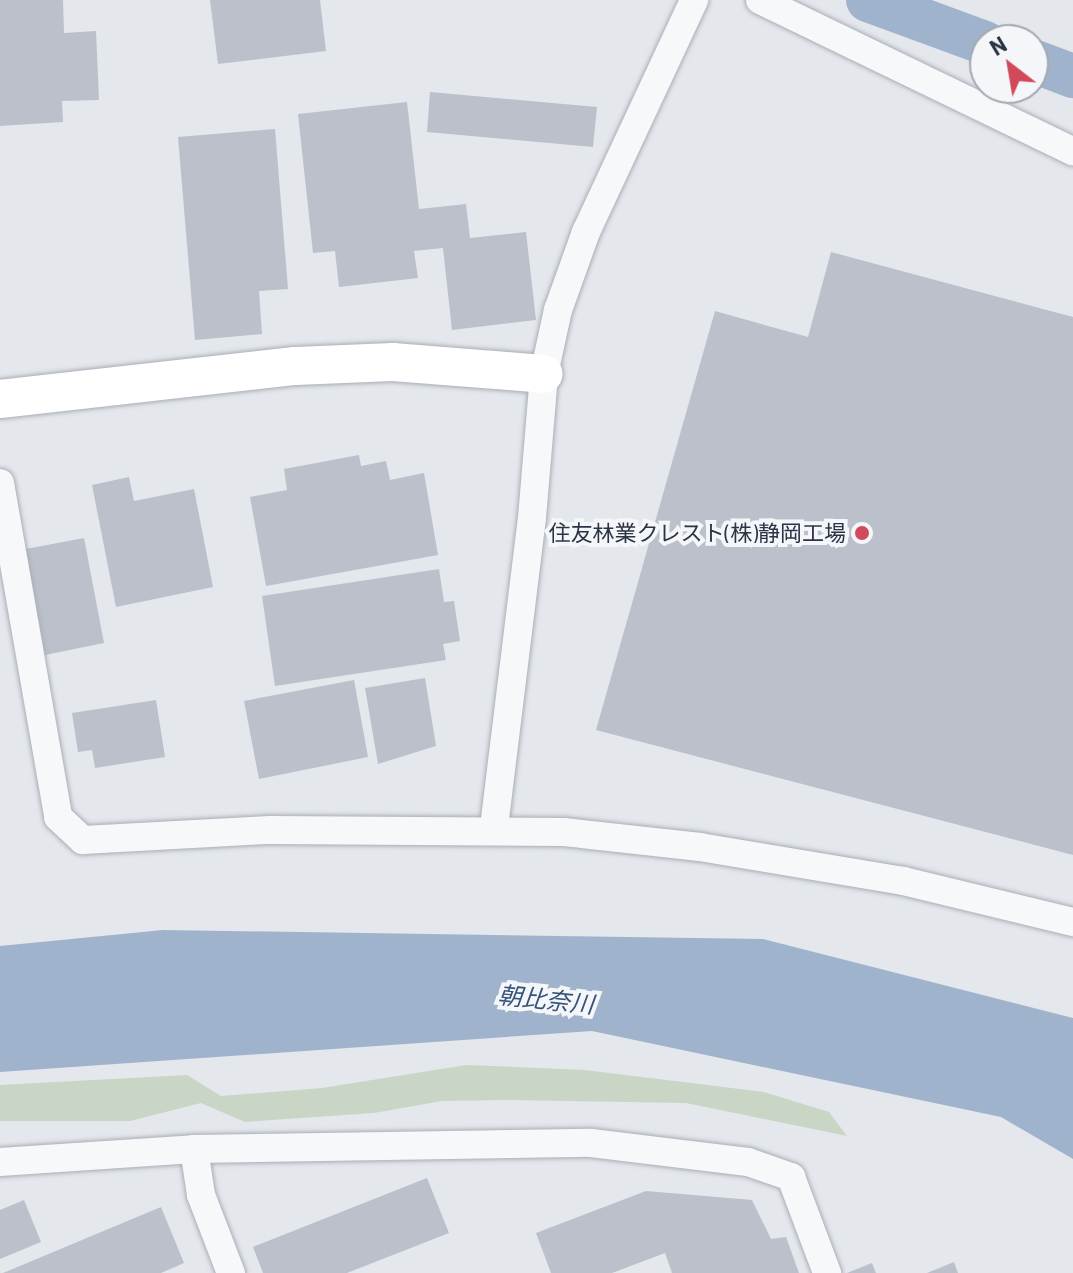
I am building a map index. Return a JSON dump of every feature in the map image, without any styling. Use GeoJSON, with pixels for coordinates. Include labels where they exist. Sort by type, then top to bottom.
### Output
{"type":"FeatureCollection","features":[{"type":"Feature","properties":{"kind":"street"},"geometry":{"type":"LineString","coordinates":[[494,827],[532,518],[544,374],[558,310],[586,232],[694,0]]}},
{"type":"Feature","properties":{"kind":"street"},"geometry":{"type":"LineString","coordinates":[[760,0],[1073,151]]}},
{"type":"Feature","properties":{"kind":"street"},"geometry":{"type":"LineString","coordinates":[[0,399],[295,366],[393,362],[544,374]]}},
{"type":"Feature","properties":{"kind":"street"},"geometry":{"type":"LineString","coordinates":[[0,483],[58,817],[83,840],[270,830],[494,827],[700,847],[903,881],[1073,922]]}},
{"type":"Feature","properties":{"kind":"street"},"geometry":{"type":"LineString","coordinates":[[0,1162],[194,1149],[591,1143],[748,1162],[791,1177],[827,1273]]}},
{"type":"Feature","properties":{"kind":"street"},"geometry":{"type":"LineString","coordinates":[[194,1149],[201,1195],[231,1273]]}},
{"type":"Feature","properties":{"kind":"green space"},"geometry":{"type":"Polygon","coordinates":[[[466,1065],[585,1070],[764,1092],[829,1112],[847,1136],[686,1103],[442,1101],[374,1113],[245,1122],[201,1103],[130,1121],[0,1121],[0,1085],[187,1075],[221,1096],[322,1088],[466,1065]]]}},
{"type":"Feature","properties":{"kind":"water","name":"朝比奈川"},"geometry":{"type":"Polygon","coordinates":[[[163,930],[763,939],[1073,1018],[1073,1159],[1001,1117],[592,1031],[0,1072],[0,946],[163,930]]]}},
{"type":"Feature","properties":{"kind":"building"},"geometry":{"type":"Polygon","coordinates":[[[0,0],[63,0],[64,33],[96,31],[99,100],[62,101],[63,122],[0,126],[0,0]]]}},
{"type":"Feature","properties":{"kind":"building"},"geometry":{"type":"Polygon","coordinates":[[[210,0],[320,0],[326,51],[218,64],[210,0]]]}},
{"type":"Feature","properties":{"kind":"building"},"geometry":{"type":"Polygon","coordinates":[[[430,92],[597,107],[593,147],[427,132],[430,92]]]}},
{"type":"Feature","properties":{"kind":"building"},"geometry":{"type":"Polygon","coordinates":[[[407,102],[419,209],[466,204],[470,238],[526,232],[536,320],[452,330],[443,248],[414,251],[418,278],[339,287],[335,251],[313,253],[298,114],[407,102]]]}},
{"type":"Feature","properties":{"kind":"building"},"geometry":{"type":"Polygon","coordinates":[[[275,129],[288,289],[259,291],[262,334],[195,340],[178,137],[275,129]]]}},
{"type":"Feature","properties":{"kind":"building","name":"住友林業クレスト(株)静岡工場"},"geometry":{"type":"Polygon","coordinates":[[[831,252],[1073,317],[1073,855],[596,730],[715,311],[808,337],[831,252]]]}},
{"type":"Feature","properties":{"kind":"building"},"geometry":{"type":"Polygon","coordinates":[[[359,455],[361,466],[386,461],[390,480],[424,473],[438,555],[266,586],[250,497],[287,490],[284,469],[359,455]]]}},
{"type":"Feature","properties":{"kind":"building"},"geometry":{"type":"Polygon","coordinates":[[[129,477],[134,501],[194,489],[213,587],[116,607],[92,485],[129,477]]]}},
{"type":"Feature","properties":{"kind":"building"},"geometry":{"type":"Polygon","coordinates":[[[84,538],[104,643],[45,655],[26,549],[84,538]]]}},
{"type":"Feature","properties":{"kind":"building"},"geometry":{"type":"Polygon","coordinates":[[[439,569],[444,602],[454,601],[460,641],[443,644],[446,660],[275,686],[262,596],[439,569]]]}},
{"type":"Feature","properties":{"kind":"building"},"geometry":{"type":"Polygon","coordinates":[[[425,678],[436,746],[378,764],[365,688],[425,678]]]}},
{"type":"Feature","properties":{"kind":"building"},"geometry":{"type":"Polygon","coordinates":[[[354,680],[368,757],[259,779],[244,701],[354,680]]]}},
{"type":"Feature","properties":{"kind":"building"},"geometry":{"type":"Polygon","coordinates":[[[156,700],[165,757],[95,768],[92,750],[78,752],[72,713],[156,700]]]}},
{"type":"Feature","properties":{"kind":"building"},"geometry":{"type":"Polygon","coordinates":[[[427,1178],[449,1233],[347,1273],[263,1273],[253,1247],[427,1178]]]}},
{"type":"Feature","properties":{"kind":"building"},"geometry":{"type":"Polygon","coordinates":[[[646,1191],[752,1200],[771,1239],[786,1237],[799,1273],[672,1273],[665,1253],[612,1273],[551,1273],[536,1233],[646,1191]]]}},
{"type":"Feature","properties":{"kind":"building"},"geometry":{"type":"Polygon","coordinates":[[[24,1200],[41,1242],[0,1259],[0,1210],[24,1200]]]}},
{"type":"Feature","properties":{"kind":"building"},"geometry":{"type":"Polygon","coordinates":[[[161,1207],[184,1263],[161,1273],[3,1273],[161,1207]]]}},
{"type":"Feature","properties":{"kind":"building"},"geometry":{"type":"Polygon","coordinates":[[[954,1262],[958,1273],[927,1273],[954,1262]]]}},
{"type":"Feature","properties":{"kind":"building"},"geometry":{"type":"Polygon","coordinates":[[[872,1263],[876,1273],[847,1273],[872,1263]]]}},
{"type":"Feature","properties":{"kind":"waterway"},"geometry":{"type":"LineString","coordinates":[[868,0],[969,37]]}},
{"type":"Feature","properties":{"kind":"waterway"},"geometry":{"type":"LineString","coordinates":[[1049,67],[1073,76]]}},
{"type":"Feature","properties":{"kind":"place","name":"住友林業クレスト(株)静岡工場"},"geometry":{"type":"Point","coordinates":[862,533]}}]}
